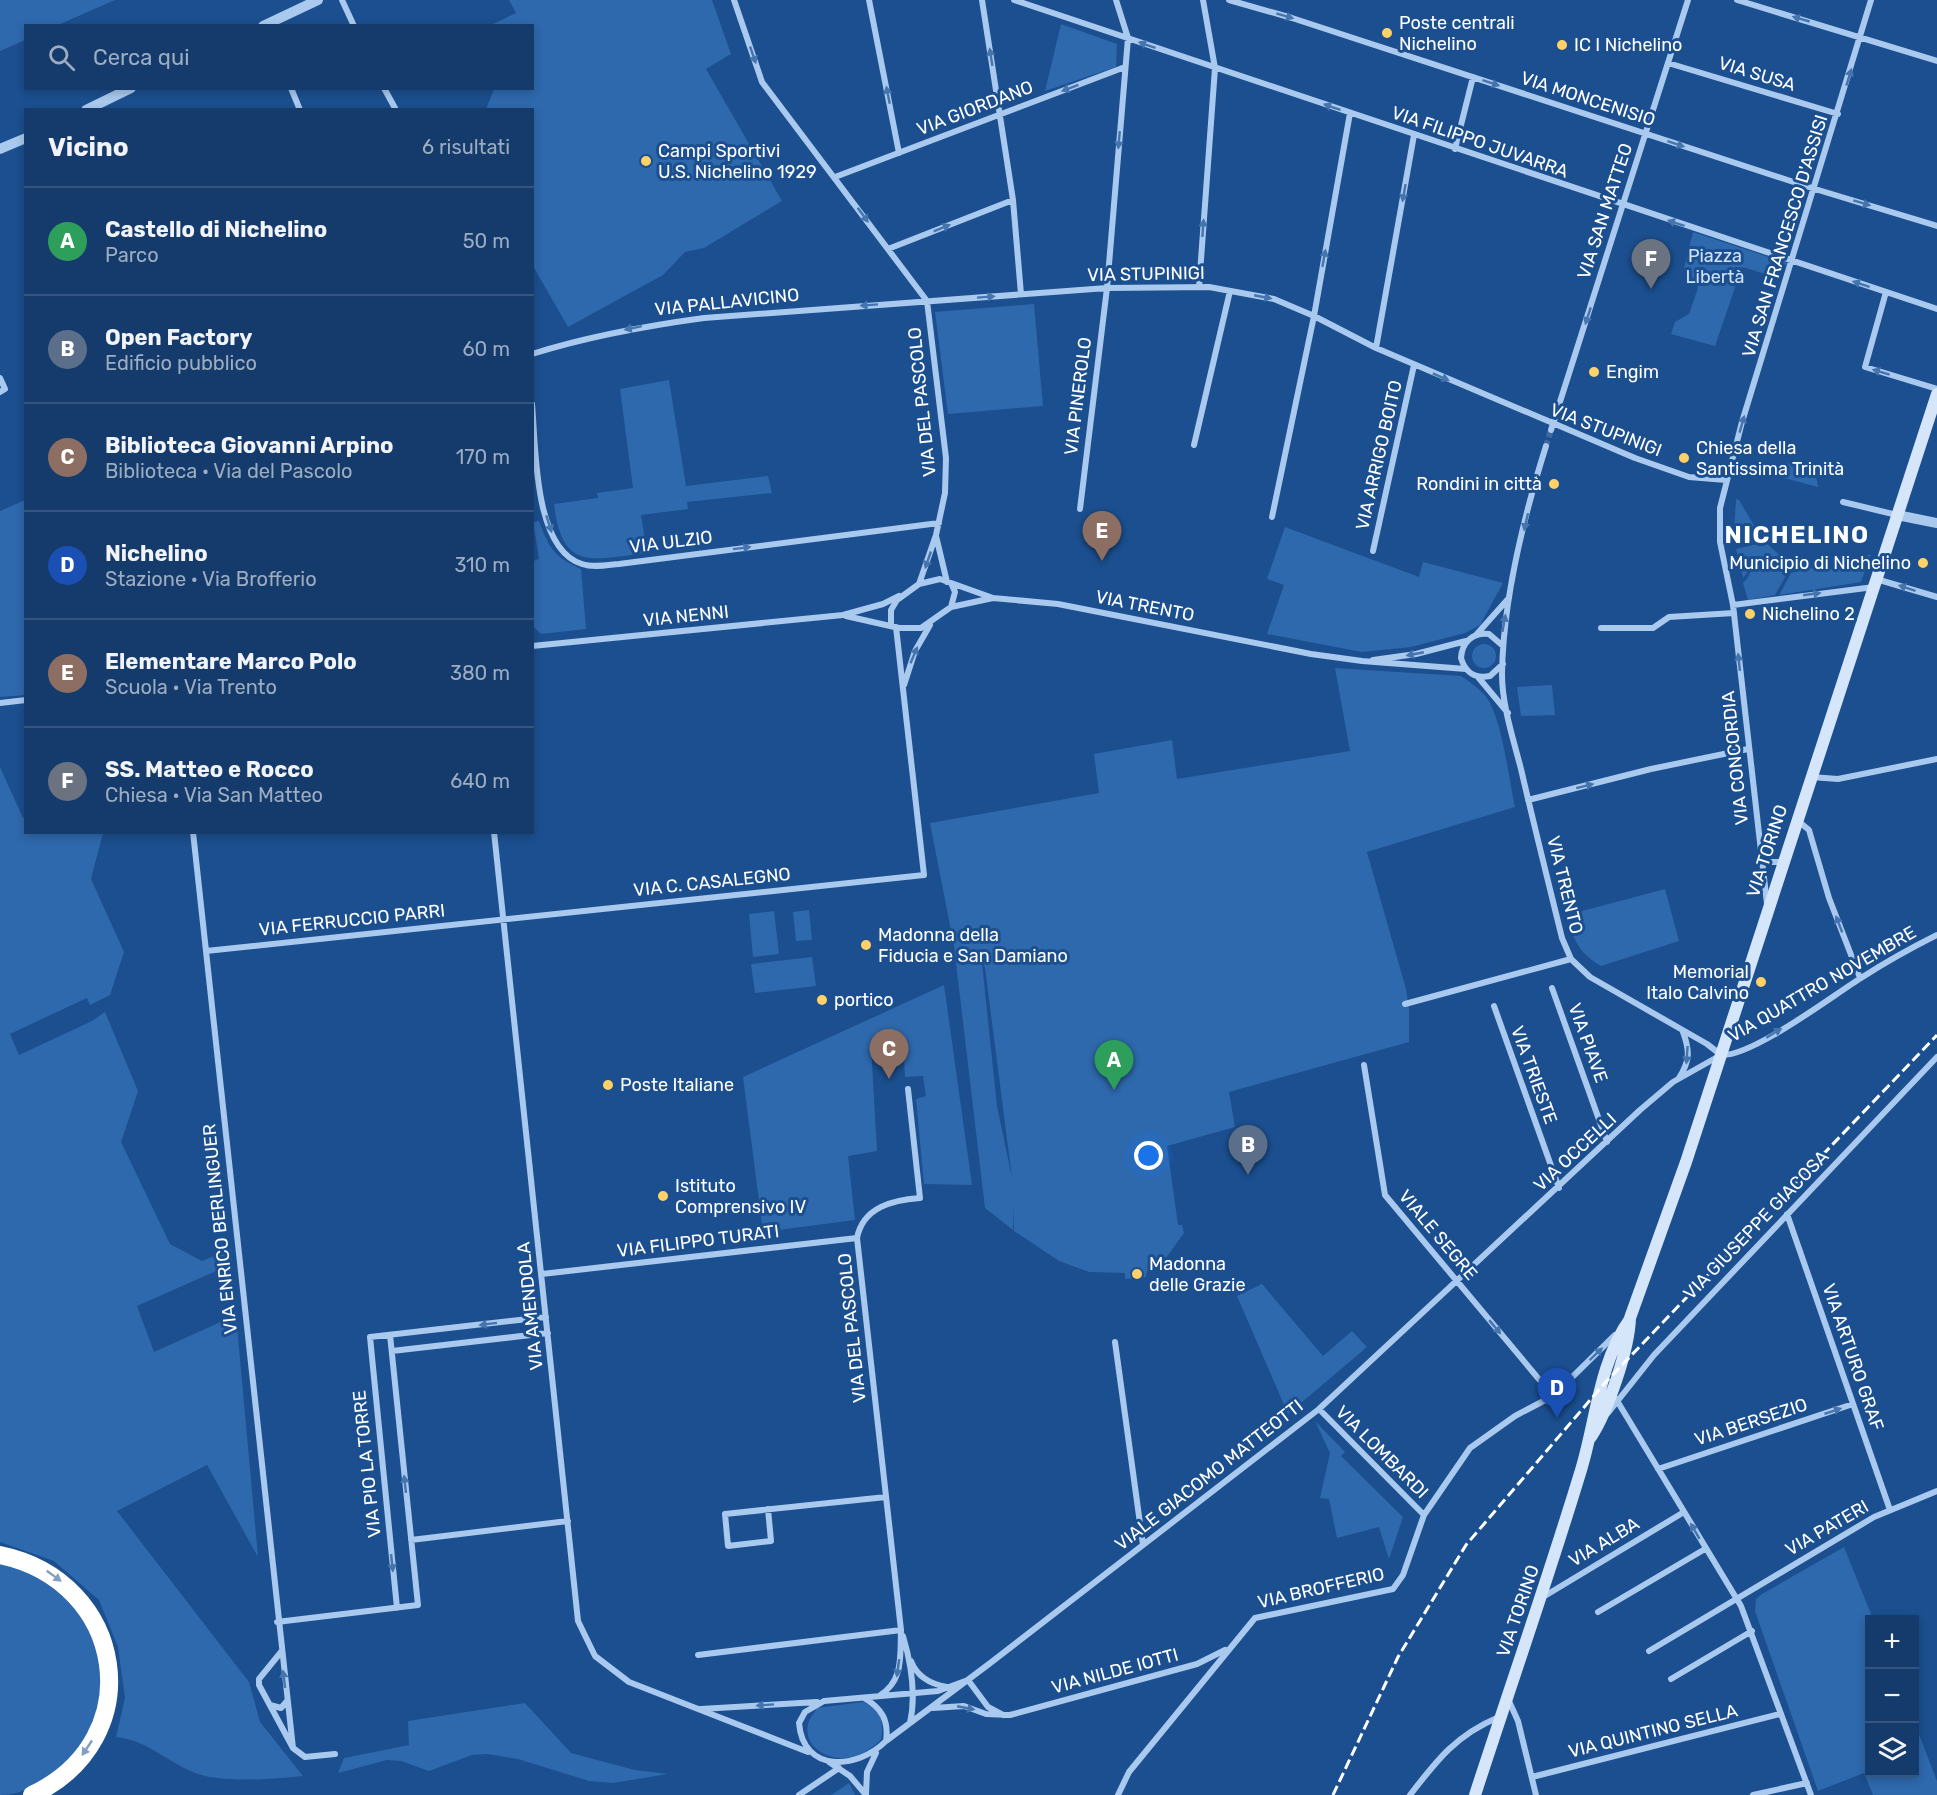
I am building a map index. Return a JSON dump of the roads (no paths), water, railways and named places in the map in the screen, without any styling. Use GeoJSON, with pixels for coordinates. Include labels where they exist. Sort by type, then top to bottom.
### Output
{"type":"FeatureCollection","features":[{"type":"Feature","properties":{"kind":"highway"},"geometry":{"type":"LineString","coordinates":[[0,1555],[25,1561],[48,1572],[76,1595],[95,1623],[106,1656],[106,1706],[94,1737],[76,1764],[64,1776],[32,1795]]}},
{"type":"Feature","properties":{"kind":"main road","name":"VIA TORINO"},"geometry":{"type":"LineString","coordinates":[[1475,1795],[1592,1437],[1598,1399],[1621,1332],[1630,1318],[1686,1162],[1782,862],[1937,394]]}},
{"type":"Feature","properties":{"kind":"main road","name":"VIA TORINO"},"geometry":{"type":"LineString","coordinates":[[1592,1437],[1615,1397],[1629,1335],[1630,1318]]}},
{"type":"Feature","properties":{"kind":"street"},"geometry":{"type":"LineString","coordinates":[[266,24],[302,3],[318,0]]}},
{"type":"Feature","properties":{"kind":"street"},"geometry":{"type":"LineString","coordinates":[[342,0],[353,24]]}},
{"type":"Feature","properties":{"kind":"street"},"geometry":{"type":"LineString","coordinates":[[734,0],[762,82],[927,301]]}},
{"type":"Feature","properties":{"kind":"street"},"geometry":{"type":"LineString","coordinates":[[869,0],[899,153]]}},
{"type":"Feature","properties":{"kind":"street"},"geometry":{"type":"LineString","coordinates":[[982,0],[1012,200],[1021,294]]}},
{"type":"Feature","properties":{"kind":"street","name":"VIA FILIPPO JUVARRA"},"geometry":{"type":"LineString","coordinates":[[1014,0],[1623,206],[1937,309]]}},
{"type":"Feature","properties":{"kind":"street"},"geometry":{"type":"LineString","coordinates":[[1116,0],[1128,38]]}},
{"type":"Feature","properties":{"kind":"street"},"geometry":{"type":"LineString","coordinates":[[1199,287],[1215,68],[1203,0]]}},
{"type":"Feature","properties":{"kind":"street","name":"VIA MONCENISIO"},"geometry":{"type":"LineString","coordinates":[[1229,0],[1815,189],[1937,225]]}},
{"type":"Feature","properties":{"kind":"street","name":"VIA SAN MATTEO"},"geometry":{"type":"LineString","coordinates":[[1551,428],[1689,0]]}},
{"type":"Feature","properties":{"kind":"street"},"geometry":{"type":"LineString","coordinates":[[1737,0],[1937,61]]}},
{"type":"Feature","properties":{"kind":"street","name":"VIA SAN FRANCESCO D'ASSISI"},"geometry":{"type":"LineString","coordinates":[[1733,605],[1720,542],[1720,508],[1726,480],[1871,0]]}},
{"type":"Feature","properties":{"kind":"street","name":"VIA PINEROLO"},"geometry":{"type":"LineString","coordinates":[[1080,508],[1107,288],[1128,38]]}},
{"type":"Feature","properties":{"kind":"street","name":"VIA SUSA"},"geometry":{"type":"LineString","coordinates":[[1668,63],[1838,114]]}},
{"type":"Feature","properties":{"kind":"street","name":"VIA GIORDANO"},"geometry":{"type":"LineString","coordinates":[[835,177],[1125,67]]}},
{"type":"Feature","properties":{"kind":"street"},"geometry":{"type":"LineString","coordinates":[[1455,149],[1473,77]]}},
{"type":"Feature","properties":{"kind":"street"},"geometry":{"type":"LineString","coordinates":[[90,108],[127,90]]}},
{"type":"Feature","properties":{"kind":"street"},"geometry":{"type":"LineString","coordinates":[[292,90],[299,108]]}},
{"type":"Feature","properties":{"kind":"street"},"geometry":{"type":"LineString","coordinates":[[385,90],[395,108]]}},
{"type":"Feature","properties":{"kind":"street"},"geometry":{"type":"LineString","coordinates":[[1272,517],[1314,316],[1350,113]]}},
{"type":"Feature","properties":{"kind":"street"},"geometry":{"type":"LineString","coordinates":[[1376,348],[1414,135]]}},
{"type":"Feature","properties":{"kind":"street"},"geometry":{"type":"LineString","coordinates":[[0,149],[24,139]]}},
{"type":"Feature","properties":{"kind":"street"},"geometry":{"type":"LineString","coordinates":[[888,249],[1012,200]]}},
{"type":"Feature","properties":{"kind":"street","name":"VIA STUPINIGI"},"geometry":{"type":"LineString","coordinates":[[927,301],[1107,288],[1199,287],[1274,299],[1551,428],[1689,477],[1726,480]]}},
{"type":"Feature","properties":{"kind":"street"},"geometry":{"type":"LineString","coordinates":[[1194,445],[1230,291]]}},
{"type":"Feature","properties":{"kind":"street"},"geometry":{"type":"LineString","coordinates":[[1886,292],[1865,367],[1937,389]]}},
{"type":"Feature","properties":{"kind":"street","name":"VIA PALLAVICINO"},"geometry":{"type":"LineString","coordinates":[[534,353],[639,327],[806,309],[927,301]]}},
{"type":"Feature","properties":{"kind":"street","name":"VIA DEL PASCOLO"},"geometry":{"type":"LineString","coordinates":[[919,584],[939,524],[945,493],[946,458],[927,301]]}},
{"type":"Feature","properties":{"kind":"street","name":"VIA ARRIGO BOITO"},"geometry":{"type":"LineString","coordinates":[[1373,551],[1414,365]]}},
{"type":"Feature","properties":{"kind":"street"},"geometry":{"type":"LineString","coordinates":[[0,378],[3,391]]}},
{"type":"Feature","properties":{"kind":"street","name":"VIA ULZIO"},"geometry":{"type":"LineString","coordinates":[[534,428],[538,475],[549,526],[562,552],[584,565],[619,564],[939,524]]}},
{"type":"Feature","properties":{"kind":"street"},"geometry":{"type":"LineString","coordinates":[[1509,598],[1476,635],[1467,641],[1461,658],[1466,669],[1478,677],[1490,676],[1503,663],[1502,636],[1509,598],[1546,446]]}},
{"type":"Feature","properties":{"kind":"street"},"geometry":{"type":"LineString","coordinates":[[1843,502],[1937,523]]}},
{"type":"Feature","properties":{"kind":"street","name":"VIA DEL PASCOLO"},"geometry":{"type":"LineString","coordinates":[[936,536],[949,583],[955,592],[951,607]]}},
{"type":"Feature","properties":{"kind":"street"},"geometry":{"type":"LineString","coordinates":[[919,584],[932,579],[949,583]]}},
{"type":"Feature","properties":{"kind":"street","name":"VIA TRENTO"},"geometry":{"type":"LineString","coordinates":[[949,583],[993,598],[1058,604],[1362,661],[1466,669]]}},
{"type":"Feature","properties":{"kind":"street"},"geometry":{"type":"LineString","coordinates":[[1733,605],[1875,583],[1937,597]]}},
{"type":"Feature","properties":{"kind":"street","name":"VIA NENNI"},"geometry":{"type":"LineString","coordinates":[[534,646],[843,615],[883,604],[919,584]]}},
{"type":"Feature","properties":{"kind":"street"},"geometry":{"type":"LineString","coordinates":[[903,688],[891,610],[905,593]]}},
{"type":"Feature","properties":{"kind":"street","name":"VIA TRENTO"},"geometry":{"type":"LineString","coordinates":[[951,607],[993,598]]}},
{"type":"Feature","properties":{"kind":"street","name":"VIA CONCORDIA"},"geometry":{"type":"LineString","coordinates":[[1733,605],[1767,908]]}},
{"type":"Feature","properties":{"kind":"street"},"geometry":{"type":"LineString","coordinates":[[903,688],[915,651],[931,624],[951,607]]}},
{"type":"Feature","properties":{"kind":"street"},"geometry":{"type":"LineString","coordinates":[[1601,628],[1653,628],[1669,617],[1734,613]]}},
{"type":"Feature","properties":{"kind":"street","name":"VIA NENNI"},"geometry":{"type":"LineString","coordinates":[[843,615],[910,629],[931,624]]}},
{"type":"Feature","properties":{"kind":"street"},"geometry":{"type":"LineString","coordinates":[[1476,635],[1494,637],[1503,647]]}},
{"type":"Feature","properties":{"kind":"street","name":"VIA TRENTO"},"geometry":{"type":"LineString","coordinates":[[1362,661],[1416,654],[1467,641]]}},
{"type":"Feature","properties":{"kind":"street","name":"VIA TRENTO"},"geometry":{"type":"LineString","coordinates":[[1503,663],[1502,676],[1508,713],[1562,938],[1571,959],[1590,976],[1707,1044],[1721,1055]]}},
{"type":"Feature","properties":{"kind":"street","name":"VIA TRENTO"},"geometry":{"type":"LineString","coordinates":[[1478,677],[1508,713]]}},
{"type":"Feature","properties":{"kind":"street","name":"VIA C. CASALEGNO"},"geometry":{"type":"LineString","coordinates":[[502,918],[924,875],[903,688]]}},
{"type":"Feature","properties":{"kind":"street"},"geometry":{"type":"LineString","coordinates":[[0,703],[24,700]]}},
{"type":"Feature","properties":{"kind":"street"},"geometry":{"type":"LineString","coordinates":[[1528,800],[1652,769],[1748,749]]}},
{"type":"Feature","properties":{"kind":"street"},"geometry":{"type":"LineString","coordinates":[[1810,777],[1838,779],[1937,759]]}},
{"type":"Feature","properties":{"kind":"street"},"geometry":{"type":"LineString","coordinates":[[1797,820],[1809,830],[1829,898],[1860,978]]}},
{"type":"Feature","properties":{"kind":"street","name":"VIA ENRICO BERLINGUER"},"geometry":{"type":"LineString","coordinates":[[193,834],[277,1622],[293,1748]]}},
{"type":"Feature","properties":{"kind":"street","name":"VIA AMENDOLA"},"geometry":{"type":"LineString","coordinates":[[494,834],[579,1621],[596,1656],[629,1682],[811,1753]]}},
{"type":"Feature","properties":{"kind":"street"},"geometry":{"type":"LineString","coordinates":[[1762,862],[1782,862]]}},
{"type":"Feature","properties":{"kind":"street","name":"VIA FERRUCCIO PARRI"},"geometry":{"type":"LineString","coordinates":[[206,951],[502,918]]}},
{"type":"Feature","properties":{"kind":"street","name":"VIA QUATTRO NOVEMBRE"},"geometry":{"type":"LineString","coordinates":[[1721,1055],[1745,1050],[1860,978],[1937,935]]}},
{"type":"Feature","properties":{"kind":"street"},"geometry":{"type":"LineString","coordinates":[[1406,1004],[1571,959]]}},
{"type":"Feature","properties":{"kind":"street","name":"VIA PIAVE"},"geometry":{"type":"LineString","coordinates":[[1552,988],[1607,1142]]}},
{"type":"Feature","properties":{"kind":"street","name":"VIA TRIESTE"},"geometry":{"type":"LineString","coordinates":[[1494,1006],[1559,1188]]}},
{"type":"Feature","properties":{"kind":"street"},"geometry":{"type":"LineString","coordinates":[[1679,1078],[1689,1060],[1689,1048],[1683,1031]]}},
{"type":"Feature","properties":{"kind":"street","name":"VIA OCCELLI"},"geometry":{"type":"LineString","coordinates":[[1458,1282],[1607,1142],[1679,1078],[1721,1055]]}},
{"type":"Feature","properties":{"kind":"street","name":"VIA GIUSEPPE GIACOSA"},"geometry":{"type":"LineString","coordinates":[[1615,1397],[1937,1057]]}},
{"type":"Feature","properties":{"kind":"street","name":"VIALE SEGRE"},"geometry":{"type":"LineString","coordinates":[[1364,1065],[1385,1195],[1552,1396]]}},
{"type":"Feature","properties":{"kind":"street","name":"VIA DEL PASCOLO"},"geometry":{"type":"LineString","coordinates":[[877,1696],[893,1684],[899,1672],[901,1630],[857,1238],[859,1228],[873,1211],[892,1202],[920,1198],[908,1089]]}},
{"type":"Feature","properties":{"kind":"street","name":"VIA ARTURO GRAF"},"geometry":{"type":"LineString","coordinates":[[1787,1214],[1890,1510]]}},
{"type":"Feature","properties":{"kind":"street","name":"VIA FILIPPO TURATI"},"geometry":{"type":"LineString","coordinates":[[542,1274],[857,1238]]}},
{"type":"Feature","properties":{"kind":"street","name":"VIALE GIACOMO MATTEOTTI"},"geometry":{"type":"LineString","coordinates":[[886,1741],[1319,1409],[1458,1282]]}},
{"type":"Feature","properties":{"kind":"street","name":"VIA PIO LA TORRE"},"geometry":{"type":"LineString","coordinates":[[390,1335],[418,1605],[397,1608],[370,1337],[546,1317]]}},
{"type":"Feature","properties":{"kind":"street","name":"VIA BROFFERIO"},"geometry":{"type":"LineString","coordinates":[[1118,1795],[1129,1772],[1217,1667],[1230,1645],[1255,1618],[1393,1589],[1403,1575],[1424,1515],[1470,1448],[1515,1416],[1552,1396],[1630,1318]]}},
{"type":"Feature","properties":{"kind":"street"},"geometry":{"type":"LineString","coordinates":[[392,1351],[548,1333]]}},
{"type":"Feature","properties":{"kind":"street"},"geometry":{"type":"LineString","coordinates":[[1115,1342],[1143,1545]]}},
{"type":"Feature","properties":{"kind":"street"},"geometry":{"type":"LineString","coordinates":[[1615,1397],[1737,1599],[1752,1631],[1811,1795]]}},
{"type":"Feature","properties":{"kind":"street","name":"VIA BERSEZIO"},"geometry":{"type":"LineString","coordinates":[[1658,1469],[1853,1404]]}},
{"type":"Feature","properties":{"kind":"street","name":"VIA LOMBARDI"},"geometry":{"type":"LineString","coordinates":[[1319,1409],[1424,1515]]}},
{"type":"Feature","properties":{"kind":"street","name":"VIA PATERI"},"geometry":{"type":"LineString","coordinates":[[1649,1651],[1890,1510],[1937,1491]]}},
{"type":"Feature","properties":{"kind":"street"},"geometry":{"type":"LineString","coordinates":[[768,1509],[771,1541],[728,1546],[725,1514],[768,1509],[886,1497]]}},
{"type":"Feature","properties":{"kind":"street","name":"VIA ALBA"},"geometry":{"type":"LineString","coordinates":[[1540,1599],[1684,1512]]}},
{"type":"Feature","properties":{"kind":"street","name":"VIA PIO LA TORRE"},"geometry":{"type":"LineString","coordinates":[[411,1540],[568,1521]]}},
{"type":"Feature","properties":{"kind":"street"},"geometry":{"type":"LineString","coordinates":[[1598,1612],[1705,1549]]}},
{"type":"Feature","properties":{"kind":"street"},"geometry":{"type":"LineString","coordinates":[[277,1622],[397,1608]]}},
{"type":"Feature","properties":{"kind":"street"},"geometry":{"type":"LineString","coordinates":[[698,1655],[901,1630]]}},
{"type":"Feature","properties":{"kind":"street","name":"VIA DEL PASCOLO"},"geometry":{"type":"LineString","coordinates":[[901,1630],[908,1654],[912,1693],[913,1708],[910,1723]]}},
{"type":"Feature","properties":{"kind":"street"},"geometry":{"type":"LineString","coordinates":[[1671,1679],[1752,1631]]}},
{"type":"Feature","properties":{"kind":"street","name":"VIA NILDE IOTTI"},"geometry":{"type":"LineString","coordinates":[[1004,1715],[1021,1713],[1197,1664],[1216,1656],[1230,1645]]}},
{"type":"Feature","properties":{"kind":"street"},"geometry":{"type":"LineString","coordinates":[[281,1652],[259,1680],[259,1685],[293,1748],[305,1757],[335,1754]]}},
{"type":"Feature","properties":{"kind":"street","name":"VIA DEL PASCOLO"},"geometry":{"type":"LineString","coordinates":[[908,1654],[920,1676],[928,1682],[947,1687]]}},
{"type":"Feature","properties":{"kind":"street"},"geometry":{"type":"LineString","coordinates":[[878,1749],[867,1772],[866,1795],[839,1768],[811,1753],[804,1746],[799,1723],[806,1712],[824,1701],[912,1693],[947,1687],[968,1680],[988,1707],[1004,1715]]}},
{"type":"Feature","properties":{"kind":"street"},"geometry":{"type":"LineString","coordinates":[[824,1760],[849,1761],[868,1756],[886,1741],[886,1721],[876,1706],[864,1698]]}},
{"type":"Feature","properties":{"kind":"street"},"geometry":{"type":"LineString","coordinates":[[1508,1698],[1518,1721],[1536,1795]]}},
{"type":"Feature","properties":{"kind":"street"},"geometry":{"type":"LineString","coordinates":[[270,1705],[281,1708],[287,1701]]}},
{"type":"Feature","properties":{"kind":"street","name":"VIA AMENDOLA"},"geometry":{"type":"LineString","coordinates":[[698,1710],[824,1701]]}},
{"type":"Feature","properties":{"kind":"street"},"geometry":{"type":"LineString","coordinates":[[928,1710],[964,1706],[986,1714],[1004,1715]]}},
{"type":"Feature","properties":{"kind":"street","name":"VIA QUINTINO SELLA"},"geometry":{"type":"LineString","coordinates":[[1532,1777],[1780,1714]]}},
{"type":"Feature","properties":{"kind":"street"},"geometry":{"type":"LineString","coordinates":[[1410,1795],[1442,1754],[1467,1733],[1502,1716]]}},
{"type":"Feature","properties":{"kind":"street"},"geometry":{"type":"LineString","coordinates":[[799,1795],[839,1768]]}},
{"type":"Feature","properties":{"kind":"street"},"geometry":{"type":"LineString","coordinates":[[1753,1795],[1807,1783]]}},
{"type":"Feature","properties":{"kind":"tunnel"},"geometry":{"type":"LineString","coordinates":[[1546,446],[1551,430]]}},
{"type":"Feature","properties":{"kind":"railway"},"geometry":{"type":"LineString","coordinates":[[1333,1795],[1398,1657],[1466,1545],[1603,1385],[1937,1035]]}},
{"type":"Feature","properties":{"kind":"place","name":"Poste centrali Nichelino"},"geometry":{"type":"Point","coordinates":[1387,33]}},
{"type":"Feature","properties":{"kind":"place","name":"IC I Nichelino"},"geometry":{"type":"Point","coordinates":[1562,45]}},
{"type":"Feature","properties":{"kind":"place","name":"Campi Sportivi U.S. Nichelino 1929"},"geometry":{"type":"Point","coordinates":[646,161]}},
{"type":"Feature","properties":{"kind":"place","name":"SS. Matteo e Rocco"},"geometry":{"type":"Point","coordinates":[1651,289]}},
{"type":"Feature","properties":{"kind":"place","name":"Engim"},"geometry":{"type":"Point","coordinates":[1594,372]}},
{"type":"Feature","properties":{"kind":"place","name":"Chiesa della Santissima Trinità"},"geometry":{"type":"Point","coordinates":[1684,458]}},
{"type":"Feature","properties":{"kind":"place","name":"Rondini in città"},"geometry":{"type":"Point","coordinates":[1554,484]}},
{"type":"Feature","properties":{"kind":"place","name":"Elementare Marco Polo"},"geometry":{"type":"Point","coordinates":[1102,561]}},
{"type":"Feature","properties":{"kind":"place","name":"Municipio di Nichelino"},"geometry":{"type":"Point","coordinates":[1923,563]}},
{"type":"Feature","properties":{"kind":"place","name":"Nichelino 2"},"geometry":{"type":"Point","coordinates":[1750,614]}},
{"type":"Feature","properties":{"kind":"place","name":"Madonna della Fiducia e San Damiano"},"geometry":{"type":"Point","coordinates":[866,945]}},
{"type":"Feature","properties":{"kind":"place","name":"Memorial Italo Calvino"},"geometry":{"type":"Point","coordinates":[1761,982]}},
{"type":"Feature","properties":{"kind":"place","name":"portico"},"geometry":{"type":"Point","coordinates":[822,1000]}},
{"type":"Feature","properties":{"kind":"place","name":"Biblioteca Giovanni Arpino"},"geometry":{"type":"Point","coordinates":[889,1079]}},
{"type":"Feature","properties":{"kind":"place","name":"Poste Italiane"},"geometry":{"type":"Point","coordinates":[608,1085]}},
{"type":"Feature","properties":{"kind":"place","name":"Castello di Nichelino"},"geometry":{"type":"Point","coordinates":[1114,1090]}},
{"type":"Feature","properties":{"kind":"place","name":"Open Factory"},"geometry":{"type":"Point","coordinates":[1248,1175]}},
{"type":"Feature","properties":{"kind":"place","name":"Istituto Comprensivo IV"},"geometry":{"type":"Point","coordinates":[663,1196]}},
{"type":"Feature","properties":{"kind":"place","name":"Madonna delle Grazie"},"geometry":{"type":"Point","coordinates":[1137,1274]}},
{"type":"Feature","properties":{"kind":"place","name":"Nichelino"},"geometry":{"type":"Point","coordinates":[1557,1418]}},
{"type":"Feature","properties":{"kind":"district","name":"NICHELINO"},"geometry":{"type":"Point","coordinates":[1797,535]}},
{"type":"Feature","properties":{"kind":"park label","name":"Piazza Libertà"},"geometry":{"type":"Point","coordinates":[1715,266]}}]}
